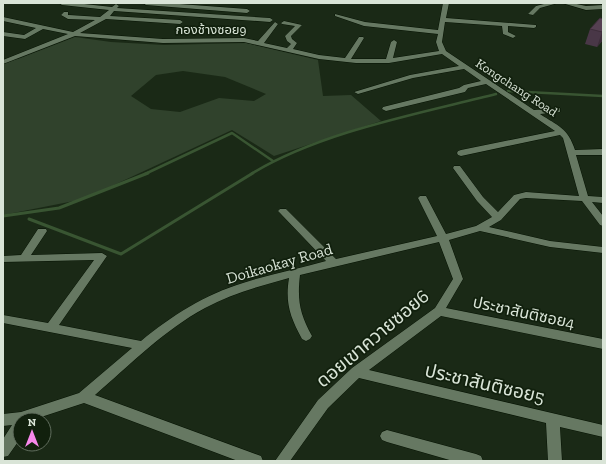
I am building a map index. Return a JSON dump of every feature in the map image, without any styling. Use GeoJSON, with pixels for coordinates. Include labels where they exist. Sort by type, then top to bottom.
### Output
{"type":"FeatureCollection","features":[{"type":"Feature","properties":{"kind":"street"},"geometry":{"type":"LineString","coordinates":[[62,3],[112,9],[273,22],[260,42]]}},
{"type":"Feature","properties":{"kind":"street"},"geometry":{"type":"LineString","coordinates":[[5,59],[74,34],[103,18],[121,3]]}},
{"type":"Feature","properties":{"kind":"street"},"geometry":{"type":"LineString","coordinates":[[146,3],[247,11]]}},
{"type":"Feature","properties":{"kind":"street"},"geometry":{"type":"LineString","coordinates":[[443,52],[439,42],[444,3]]}},
{"type":"Feature","properties":{"kind":"street"},"geometry":{"type":"LineString","coordinates":[[531,14],[538,7],[555,3]]}},
{"type":"Feature","properties":{"kind":"street"},"geometry":{"type":"LineString","coordinates":[[565,3],[586,8],[603,7]]}},
{"type":"Feature","properties":{"kind":"street"},"geometry":{"type":"LineString","coordinates":[[66,13],[64,15],[68,17],[180,22]]}},
{"type":"Feature","properties":{"kind":"street"},"geometry":{"type":"LineString","coordinates":[[337,15],[364,24],[440,32]]}},
{"type":"Feature","properties":{"kind":"street","name":"กองช้างซอย9"},"geometry":{"type":"LineString","coordinates":[[3,19],[74,34],[111,38],[163,42],[230,40],[260,42],[318,57],[347,60],[389,61],[443,52]]}},
{"type":"Feature","properties":{"kind":"street"},"geometry":{"type":"LineString","coordinates":[[443,20],[505,24],[524,29],[534,26]]}},
{"type":"Feature","properties":{"kind":"street"},"geometry":{"type":"LineString","coordinates":[[284,23],[299,25],[288,36],[289,40],[294,42],[293,46],[288,50]]}},
{"type":"Feature","properties":{"kind":"street"},"geometry":{"type":"LineString","coordinates":[[505,24],[505,33],[513,36]]}},
{"type":"Feature","properties":{"kind":"street"},"geometry":{"type":"LineString","coordinates":[[3,34],[25,37],[42,27]]}},
{"type":"Feature","properties":{"kind":"street"},"geometry":{"type":"LineString","coordinates":[[347,60],[362,38]]}},
{"type":"Feature","properties":{"kind":"street"},"geometry":{"type":"LineString","coordinates":[[389,61],[394,42]]}},
{"type":"Feature","properties":{"kind":"street","name":"Kongchang Road"},"geometry":{"type":"LineString","coordinates":[[443,52],[562,132],[567,138],[584,198]]}},
{"type":"Feature","properties":{"kind":"street"},"geometry":{"type":"LineString","coordinates":[[358,92],[412,76],[464,67]]}},
{"type":"Feature","properties":{"kind":"street"},"geometry":{"type":"LineString","coordinates":[[386,109],[462,90],[466,86],[486,82]]}},
{"type":"Feature","properties":{"kind":"street"},"geometry":{"type":"LineString","coordinates":[[532,112],[557,110]]}},
{"type":"Feature","properties":{"kind":"street"},"geometry":{"type":"LineString","coordinates":[[461,153],[562,132]]}},
{"type":"Feature","properties":{"kind":"street"},"geometry":{"type":"LineString","coordinates":[[571,153],[603,152]]}},
{"type":"Feature","properties":{"kind":"street"},"geometry":{"type":"LineString","coordinates":[[457,168],[480,199],[498,218]]}},
{"type":"Feature","properties":{"kind":"street","name":"Doikaokay Road"},"geometry":{"type":"LineString","coordinates":[[42,412],[84,397],[160,332],[201,305],[246,286],[480,228],[498,218],[517,197],[526,195],[603,200]]}},
{"type":"Feature","properties":{"kind":"street","name":"ดอยเขาควายซอย6"},"geometry":{"type":"LineString","coordinates":[[282,461],[323,404],[357,372],[440,311],[458,279],[443,238],[423,198]]}},
{"type":"Feature","properties":{"kind":"street"},"geometry":{"type":"LineString","coordinates":[[584,198],[603,224]]}},
{"type":"Feature","properties":{"kind":"street"},"geometry":{"type":"LineString","coordinates":[[283,211],[334,263]]}},
{"type":"Feature","properties":{"kind":"street"},"geometry":{"type":"LineString","coordinates":[[480,228],[550,244],[603,250]]}},
{"type":"Feature","properties":{"kind":"street"},"geometry":{"type":"LineString","coordinates":[[24,258],[42,231]]}},
{"type":"Feature","properties":{"kind":"street"},"geometry":{"type":"LineString","coordinates":[[3,259],[102,256],[51,328]]}},
{"type":"Feature","properties":{"kind":"street"},"geometry":{"type":"LineString","coordinates":[[295,273],[292,298],[297,319],[306,336]]}},
{"type":"Feature","properties":{"kind":"street","name":"ประชาสันติซอย4"},"geometry":{"type":"LineString","coordinates":[[440,311],[603,344]]}},
{"type":"Feature","properties":{"kind":"street"},"geometry":{"type":"LineString","coordinates":[[3,319],[144,346]]}},
{"type":"Feature","properties":{"kind":"street","name":"ประชาสันติซอย5"},"geometry":{"type":"LineString","coordinates":[[357,372],[603,431]]}},
{"type":"Feature","properties":{"kind":"street"},"geometry":{"type":"LineString","coordinates":[[84,397],[256,461]]}},
{"type":"Feature","properties":{"kind":"street"},"geometry":{"type":"LineString","coordinates":[[553,419],[555,461]]}},
{"type":"Feature","properties":{"kind":"street"},"geometry":{"type":"LineString","coordinates":[[387,436],[476,461]]}},
{"type":"Feature","properties":{"kind":"street"},"geometry":{"type":"LineString","coordinates":[[3,451],[12,438]]}},
{"type":"Feature","properties":{"kind":"green space"},"geometry":{"type":"Polygon","coordinates":[[[75,37],[111,42],[164,45],[246,43],[318,60],[323,96],[351,95],[381,121],[274,156],[232,130],[84,199],[3,215],[3,61],[18,59],[75,37]],[[183,71],[156,75],[131,96],[151,109],[180,112],[219,98],[254,101],[266,94],[225,77],[183,71]]]}},
{"type":"Feature","properties":{"kind":"building"},"geometry":{"type":"Polygon","coordinates":[[[600,18],[603,19],[602,32],[590,29],[600,18]]]}},
{"type":"Feature","properties":{"kind":"waterway"},"geometry":{"type":"LineString","coordinates":[[508,91],[603,96]]}},
{"type":"Feature","properties":{"kind":"waterway"},"geometry":{"type":"LineString","coordinates":[[251,174],[278,159],[338,136],[402,117],[496,94]]}},
{"type":"Feature","properties":{"kind":"waterway"},"geometry":{"type":"LineString","coordinates":[[145,174],[232,133],[273,161]]}},
{"type":"Feature","properties":{"kind":"waterway"},"geometry":{"type":"LineString","coordinates":[[3,216],[59,208],[148,173]]}},
{"type":"Feature","properties":{"kind":"waterway"},"geometry":{"type":"LineString","coordinates":[[29,219],[121,254],[253,173]]}}]}
